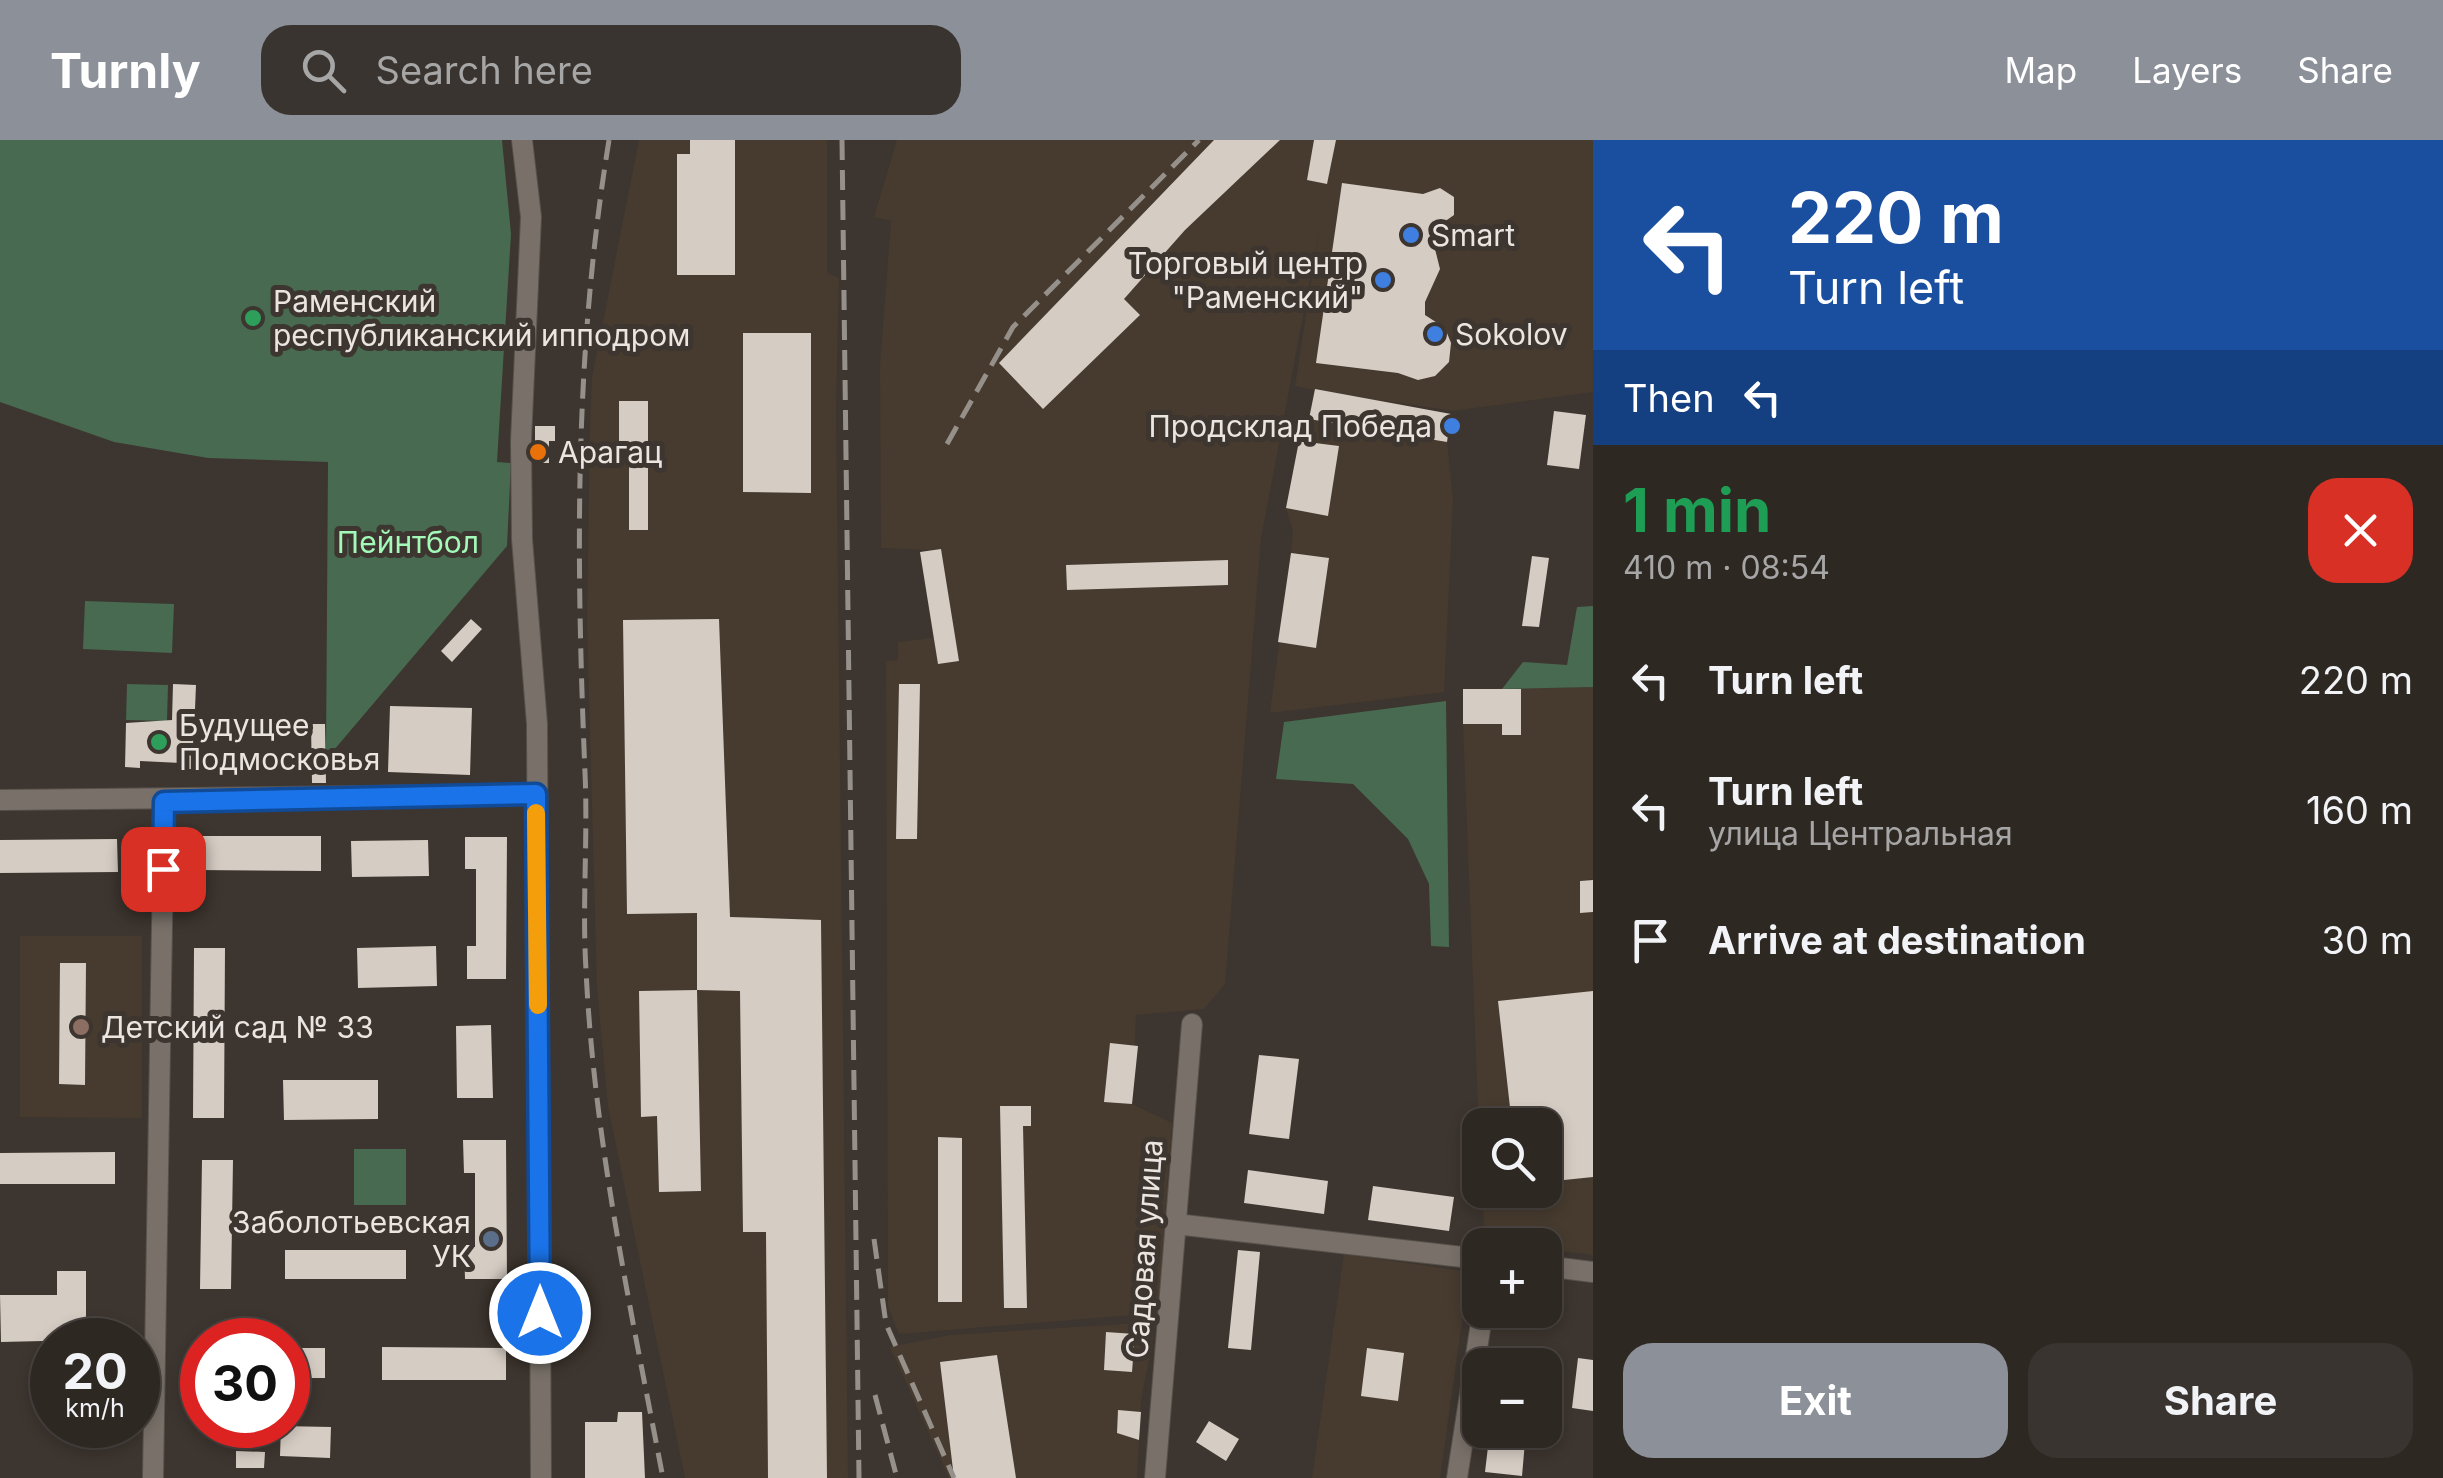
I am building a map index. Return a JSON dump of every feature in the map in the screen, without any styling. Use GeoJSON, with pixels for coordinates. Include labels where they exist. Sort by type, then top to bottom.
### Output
{"type":"FeatureCollection","features":[{"type":"Feature","properties":{"kind":"street"},"geometry":{"type":"LineString","coordinates":[[522,140],[531,217],[521,441],[522,519],[537,724],[541,1478]]}},
{"type":"Feature","properties":{"kind":"street"},"geometry":{"type":"LineString","coordinates":[[0,800],[164,802],[536,794]]}},
{"type":"Feature","properties":{"kind":"street"},"geometry":{"type":"LineString","coordinates":[[153,1478],[164,802]]}},
{"type":"Feature","properties":{"kind":"street","name":"Садовая улица"},"geometry":{"type":"LineString","coordinates":[[1155,1478],[1192,1024]]}},
{"type":"Feature","properties":{"kind":"street"},"geometry":{"type":"LineString","coordinates":[[1176,1224],[1462,1257]]}},
{"type":"Feature","properties":{"kind":"street"},"geometry":{"type":"LineString","coordinates":[[1562,1268],[1593,1272]]}},
{"type":"Feature","properties":{"kind":"street"},"geometry":{"type":"LineString","coordinates":[[1457,1478],[1480,1328]]}},
{"type":"Feature","properties":{"kind":"shaded area"},"geometry":{"type":"Polygon","coordinates":[[[639,140],[827,140],[827,273],[839,278],[836,407],[848,1478],[685,1478],[608,1107],[597,988],[587,623],[590,424],[592,377],[639,140]]]}},
{"type":"Feature","properties":{"kind":"shaded area"},"geometry":{"type":"Polygon","coordinates":[[[897,140],[1593,140],[1593,392],[1453,411],[1375,399],[1451,414],[1447,442],[1453,499],[1444,692],[1270,713],[1293,530],[1286,509],[1315,390],[1295,386],[1319,231],[1261,539],[1225,984],[1204,1009],[1136,1015],[1132,1104],[1172,1123],[1158,1313],[899,1334],[888,1307],[886,661],[898,660],[898,642],[933,638],[920,552],[933,550],[881,548],[880,366],[891,221],[874,217],[897,140]]]}},
{"type":"Feature","properties":{"kind":"shaded area"},"geometry":{"type":"Polygon","coordinates":[[[1593,687],[1593,879],[1580,881],[1580,913],[1593,912],[1593,1255],[1562,1251],[1562,1228],[1484,1228],[1483,1208],[1562,1208],[1562,1108],[1478,1108],[1463,689],[1593,687]]]}},
{"type":"Feature","properties":{"kind":"shaded area","name":"Детский сад № 33"},"geometry":{"type":"Polygon","coordinates":[[[20,936],[142,936],[142,1118],[20,1117],[20,936]]]}},
{"type":"Feature","properties":{"kind":"shaded area"},"geometry":{"type":"Polygon","coordinates":[[[1344,1254],[1462,1271],[1462,1322],[1440,1478],[1312,1478],[1344,1254]]]}},
{"type":"Feature","properties":{"kind":"shaded area"},"geometry":{"type":"Polygon","coordinates":[[[1156,1322],[1141,1401],[1137,1478],[949,1478],[890,1347],[950,1335],[1156,1322]]]}},
{"type":"Feature","properties":{"kind":"green space","name":"Раменский республиканский ипподром"},"geometry":{"type":"Polygon","coordinates":[[[0,140],[502,140],[511,234],[497,462],[511,463],[507,546],[334,750],[326,752],[328,462],[208,458],[114,442],[0,402],[0,140]]]}},
{"type":"Feature","properties":{"kind":"green space"},"geometry":{"type":"Polygon","coordinates":[[[85,601],[174,604],[172,653],[83,649],[85,601]]]}},
{"type":"Feature","properties":{"kind":"green space"},"geometry":{"type":"Polygon","coordinates":[[[1593,606],[1593,687],[1502,689],[1523,662],[1567,665],[1577,607],[1593,606]]]}},
{"type":"Feature","properties":{"kind":"green space"},"geometry":{"type":"Polygon","coordinates":[[[127,684],[168,685],[167,721],[126,720],[127,684]]]}},
{"type":"Feature","properties":{"kind":"green space"},"geometry":{"type":"Polygon","coordinates":[[[1446,701],[1449,947],[1431,946],[1429,884],[1408,839],[1353,784],[1276,779],[1284,722],[1446,701]]]}},
{"type":"Feature","properties":{"kind":"green space"},"geometry":{"type":"Polygon","coordinates":[[[354,1149],[406,1149],[406,1205],[354,1205],[354,1149]]]}},
{"type":"Feature","properties":{"kind":"building"},"geometry":{"type":"Polygon","coordinates":[[[690,140],[735,140],[735,275],[677,275],[677,154],[690,154],[690,140]]]}},
{"type":"Feature","properties":{"kind":"building"},"geometry":{"type":"Polygon","coordinates":[[[1214,140],[1280,140],[1185,230],[1124,299],[1140,315],[1043,409],[999,363],[1214,140]]]}},
{"type":"Feature","properties":{"kind":"building"},"geometry":{"type":"Polygon","coordinates":[[[1314,140],[1336,140],[1327,184],[1307,180],[1314,140]]]}},
{"type":"Feature","properties":{"kind":"building","name":"Торговый центр \"Раменский\""},"geometry":{"type":"Polygon","coordinates":[[[1342,183],[1423,194],[1440,188],[1454,197],[1454,215],[1437,227],[1433,241],[1440,269],[1425,302],[1425,315],[1445,328],[1451,343],[1449,362],[1435,376],[1418,380],[1398,373],[1316,363],[1342,183]]]}},
{"type":"Feature","properties":{"kind":"building"},"geometry":{"type":"Polygon","coordinates":[[[743,333],[811,333],[811,493],[743,492],[743,333]]]}},
{"type":"Feature","properties":{"kind":"building"},"geometry":{"type":"Polygon","coordinates":[[[1315,389],[1451,414],[1447,442],[1309,419],[1315,389]]]}},
{"type":"Feature","properties":{"kind":"building"},"geometry":{"type":"Polygon","coordinates":[[[619,401],[648,401],[648,530],[629,530],[629,447],[619,447],[619,401]]]}},
{"type":"Feature","properties":{"kind":"building"},"geometry":{"type":"Polygon","coordinates":[[[1554,411],[1586,415],[1579,469],[1547,465],[1554,411]]]}},
{"type":"Feature","properties":{"kind":"building","name":"Арагац"},"geometry":{"type":"Polygon","coordinates":[[[535,426],[555,426],[555,441],[549,441],[549,463],[535,463],[535,426]]]}},
{"type":"Feature","properties":{"kind":"building"},"geometry":{"type":"Polygon","coordinates":[[[1299,441],[1339,446],[1328,516],[1286,508],[1299,441]]]}},
{"type":"Feature","properties":{"kind":"building"},"geometry":{"type":"Polygon","coordinates":[[[941,549],[959,661],[938,664],[920,552],[941,549]]]}},
{"type":"Feature","properties":{"kind":"building"},"geometry":{"type":"Polygon","coordinates":[[[1291,553],[1329,558],[1316,648],[1278,642],[1291,553]]]}},
{"type":"Feature","properties":{"kind":"building"},"geometry":{"type":"Polygon","coordinates":[[[1532,556],[1549,558],[1539,627],[1522,626],[1532,556]]]}},
{"type":"Feature","properties":{"kind":"building"},"geometry":{"type":"Polygon","coordinates":[[[1228,560],[1228,585],[1067,590],[1066,565],[1228,560]]]}},
{"type":"Feature","properties":{"kind":"building"},"geometry":{"type":"Polygon","coordinates":[[[471,619],[482,629],[452,662],[441,651],[471,619]]]}},
{"type":"Feature","properties":{"kind":"building"},"geometry":{"type":"Polygon","coordinates":[[[719,619],[730,917],[821,920],[827,1478],[768,1478],[766,1232],[743,1232],[740,991],[697,990],[697,913],[627,914],[623,620],[719,619]]]}},
{"type":"Feature","properties":{"kind":"building","name":"Будущее Подмосковья"},"geometry":{"type":"Polygon","coordinates":[[[173,684],[196,685],[192,709],[194,769],[181,769],[181,763],[140,761],[140,768],[125,767],[126,723],[172,720],[173,684]]]}},
{"type":"Feature","properties":{"kind":"building"},"geometry":{"type":"Polygon","coordinates":[[[899,684],[920,684],[917,839],[896,839],[899,684]]]}},
{"type":"Feature","properties":{"kind":"building"},"geometry":{"type":"Polygon","coordinates":[[[1463,689],[1521,689],[1521,735],[1502,735],[1502,724],[1463,724],[1463,689]]]}},
{"type":"Feature","properties":{"kind":"building"},"geometry":{"type":"Polygon","coordinates":[[[390,706],[472,708],[470,775],[388,772],[390,706]]]}},
{"type":"Feature","properties":{"kind":"building"},"geometry":{"type":"Polygon","coordinates":[[[311,724],[325,724],[326,783],[312,783],[311,724]]]}},
{"type":"Feature","properties":{"kind":"building"},"geometry":{"type":"Polygon","coordinates":[[[197,836],[321,836],[321,871],[197,870],[197,836]]]}},
{"type":"Feature","properties":{"kind":"building"},"geometry":{"type":"Polygon","coordinates":[[[465,837],[507,837],[506,979],[467,979],[467,946],[476,946],[476,869],[465,869],[465,837]]]}},
{"type":"Feature","properties":{"kind":"building"},"geometry":{"type":"Polygon","coordinates":[[[117,839],[118,872],[0,873],[0,840],[117,839]]]}},
{"type":"Feature","properties":{"kind":"building"},"geometry":{"type":"Polygon","coordinates":[[[428,840],[429,876],[352,877],[351,841],[428,840]]]}},
{"type":"Feature","properties":{"kind":"building"},"geometry":{"type":"Polygon","coordinates":[[[1593,880],[1593,912],[1580,913],[1580,881],[1593,880]]]}},
{"type":"Feature","properties":{"kind":"building"},"geometry":{"type":"Polygon","coordinates":[[[436,946],[437,986],[358,988],[357,948],[436,946]]]}},
{"type":"Feature","properties":{"kind":"building"},"geometry":{"type":"Polygon","coordinates":[[[194,948],[225,948],[224,1118],[193,1118],[194,948]]]}},
{"type":"Feature","properties":{"kind":"building"},"geometry":{"type":"Polygon","coordinates":[[[60,963],[86,963],[85,1085],[59,1084],[60,963]]]}},
{"type":"Feature","properties":{"kind":"building"},"geometry":{"type":"Polygon","coordinates":[[[697,990],[701,1191],[659,1192],[657,1116],[641,1117],[639,991],[697,990]]]}},
{"type":"Feature","properties":{"kind":"building"},"geometry":{"type":"Polygon","coordinates":[[[1593,991],[1593,1177],[1562,1180],[1562,1108],[1510,1108],[1498,1001],[1593,991]]]}},
{"type":"Feature","properties":{"kind":"building"},"geometry":{"type":"Polygon","coordinates":[[[491,1025],[493,1098],[457,1098],[456,1026],[491,1025]]]}},
{"type":"Feature","properties":{"kind":"building"},"geometry":{"type":"Polygon","coordinates":[[[1110,1043],[1138,1046],[1132,1104],[1104,1102],[1110,1043]]]}},
{"type":"Feature","properties":{"kind":"building"},"geometry":{"type":"Polygon","coordinates":[[[1259,1055],[1299,1059],[1289,1139],[1249,1134],[1259,1055]]]}},
{"type":"Feature","properties":{"kind":"building"},"geometry":{"type":"Polygon","coordinates":[[[283,1080],[378,1080],[378,1119],[284,1120],[283,1080]]]}},
{"type":"Feature","properties":{"kind":"building"},"geometry":{"type":"Polygon","coordinates":[[[1000,1106],[1031,1106],[1031,1126],[1023,1126],[1027,1308],[1004,1308],[1000,1106]]]}},
{"type":"Feature","properties":{"kind":"building"},"geometry":{"type":"Polygon","coordinates":[[[938,1137],[962,1138],[962,1302],[938,1302],[938,1137]]]}},
{"type":"Feature","properties":{"kind":"building"},"geometry":{"type":"Polygon","coordinates":[[[463,1140],[506,1140],[507,1279],[465,1279],[464,1247],[475,1247],[475,1173],[464,1173],[463,1140]]]}},
{"type":"Feature","properties":{"kind":"building"},"geometry":{"type":"Polygon","coordinates":[[[115,1152],[115,1184],[0,1184],[0,1153],[115,1152]]]}},
{"type":"Feature","properties":{"kind":"building"},"geometry":{"type":"Polygon","coordinates":[[[202,1160],[233,1160],[231,1289],[200,1289],[202,1160]]]}},
{"type":"Feature","properties":{"kind":"building"},"geometry":{"type":"Polygon","coordinates":[[[1248,1170],[1328,1181],[1324,1214],[1244,1203],[1248,1170]]]}},
{"type":"Feature","properties":{"kind":"building"},"geometry":{"type":"Polygon","coordinates":[[[1373,1186],[1454,1197],[1449,1231],[1368,1220],[1373,1186]]]}},
{"type":"Feature","properties":{"kind":"building"},"geometry":{"type":"Polygon","coordinates":[[[285,1250],[406,1250],[406,1279],[285,1279],[285,1250]]]}},
{"type":"Feature","properties":{"kind":"building"},"geometry":{"type":"Polygon","coordinates":[[[1238,1250],[1260,1252],[1251,1350],[1228,1348],[1238,1250]]]}},
{"type":"Feature","properties":{"kind":"building"},"geometry":{"type":"Polygon","coordinates":[[[57,1271],[86,1271],[86,1318],[30,1318],[30,1341],[1,1342],[0,1295],[57,1295],[57,1271]]]}},
{"type":"Feature","properties":{"kind":"building"},"geometry":{"type":"Polygon","coordinates":[[[1106,1332],[1135,1334],[1132,1372],[1104,1370],[1106,1332]]]}},
{"type":"Feature","properties":{"kind":"building"},"geometry":{"type":"Polygon","coordinates":[[[382,1347],[506,1348],[506,1380],[382,1380],[382,1347]]]}},
{"type":"Feature","properties":{"kind":"building"},"geometry":{"type":"Polygon","coordinates":[[[310,1348],[325,1348],[325,1378],[310,1378],[310,1348]]]}},
{"type":"Feature","properties":{"kind":"building"},"geometry":{"type":"Polygon","coordinates":[[[1367,1348],[1404,1353],[1398,1401],[1361,1396],[1367,1348]]]}},
{"type":"Feature","properties":{"kind":"building"},"geometry":{"type":"Polygon","coordinates":[[[997,1355],[1016,1478],[954,1478],[940,1362],[997,1355]]]}},
{"type":"Feature","properties":{"kind":"building"},"geometry":{"type":"Polygon","coordinates":[[[1578,1358],[1593,1360],[1593,1411],[1572,1408],[1578,1358]]]}},
{"type":"Feature","properties":{"kind":"building"},"geometry":{"type":"Polygon","coordinates":[[[1118,1410],[1141,1412],[1139,1440],[1117,1433],[1118,1410]]]}},
{"type":"Feature","properties":{"kind":"building"},"geometry":{"type":"Polygon","coordinates":[[[618,1412],[642,1412],[645,1478],[585,1478],[585,1422],[617,1422],[618,1412]]]}},
{"type":"Feature","properties":{"kind":"building"},"geometry":{"type":"Polygon","coordinates":[[[1209,1421],[1239,1439],[1226,1461],[1196,1442],[1209,1421]]]}},
{"type":"Feature","properties":{"kind":"building"},"geometry":{"type":"Polygon","coordinates":[[[310,1427],[331,1427],[330,1458],[280,1456],[280,1448],[310,1448],[310,1427]]]}},
{"type":"Feature","properties":{"kind":"building"},"geometry":{"type":"Polygon","coordinates":[[[1488,1448],[1524,1448],[1522,1476],[1485,1472],[1488,1448]]]}},
{"type":"Feature","properties":{"kind":"building"},"geometry":{"type":"Polygon","coordinates":[[[236,1451],[265,1452],[264,1468],[236,1468],[236,1451]]]}},
{"type":"Feature","properties":{"kind":"railway"},"geometry":{"type":"LineString","coordinates":[[609,140],[589,299],[580,456],[585,945],[590,1034],[605,1161],[663,1478]]}},
{"type":"Feature","properties":{"kind":"railway"},"geometry":{"type":"LineString","coordinates":[[842,140],[859,1478]]}},
{"type":"Feature","properties":{"kind":"railway"},"geometry":{"type":"LineString","coordinates":[[947,444],[1013,327],[1199,140]]}},
{"type":"Feature","properties":{"kind":"railway"},"geometry":{"type":"LineString","coordinates":[[874,1239],[886,1324],[954,1478]]}},
{"type":"Feature","properties":{"kind":"railway"},"geometry":{"type":"LineString","coordinates":[[875,1395],[897,1478]]}},
{"type":"Feature","properties":{"kind":"slow traffic"},"geometry":{"type":"LineString","coordinates":[[536,813],[538,1005]]}},
{"type":"Feature","properties":{"kind":"place","name":"Smart"},"geometry":{"type":"Point","coordinates":[1411,235]}},
{"type":"Feature","properties":{"kind":"place","name":"Торговый центр \"Раменский\""},"geometry":{"type":"Point","coordinates":[1383,280]}},
{"type":"Feature","properties":{"kind":"place","name":"Раменский республиканский ипподром"},"geometry":{"type":"Point","coordinates":[253,318]}},
{"type":"Feature","properties":{"kind":"place","name":"Sokolov"},"geometry":{"type":"Point","coordinates":[1435,334]}},
{"type":"Feature","properties":{"kind":"place","name":"Продсклад Победа"},"geometry":{"type":"Point","coordinates":[1452,426]}},
{"type":"Feature","properties":{"kind":"place","name":"Арагац"},"geometry":{"type":"Point","coordinates":[538,452]}},
{"type":"Feature","properties":{"kind":"place","name":"Будущее Подмосковья"},"geometry":{"type":"Point","coordinates":[159,742]}},
{"type":"Feature","properties":{"kind":"place","name":"Детский сад № 33"},"geometry":{"type":"Point","coordinates":[81,1027]}},
{"type":"Feature","properties":{"kind":"place","name":"Заболотьевская УК"},"geometry":{"type":"Point","coordinates":[491,1239]}},
{"type":"Feature","properties":{"kind":"route"},"geometry":{"type":"LineString","coordinates":[[163,869],[164,802],[536,794],[540,1313]]}},
{"type":"Feature","properties":{"kind":"park label","name":"Пейнтбол"},"geometry":{"type":"Point","coordinates":[408,542]}}]}
